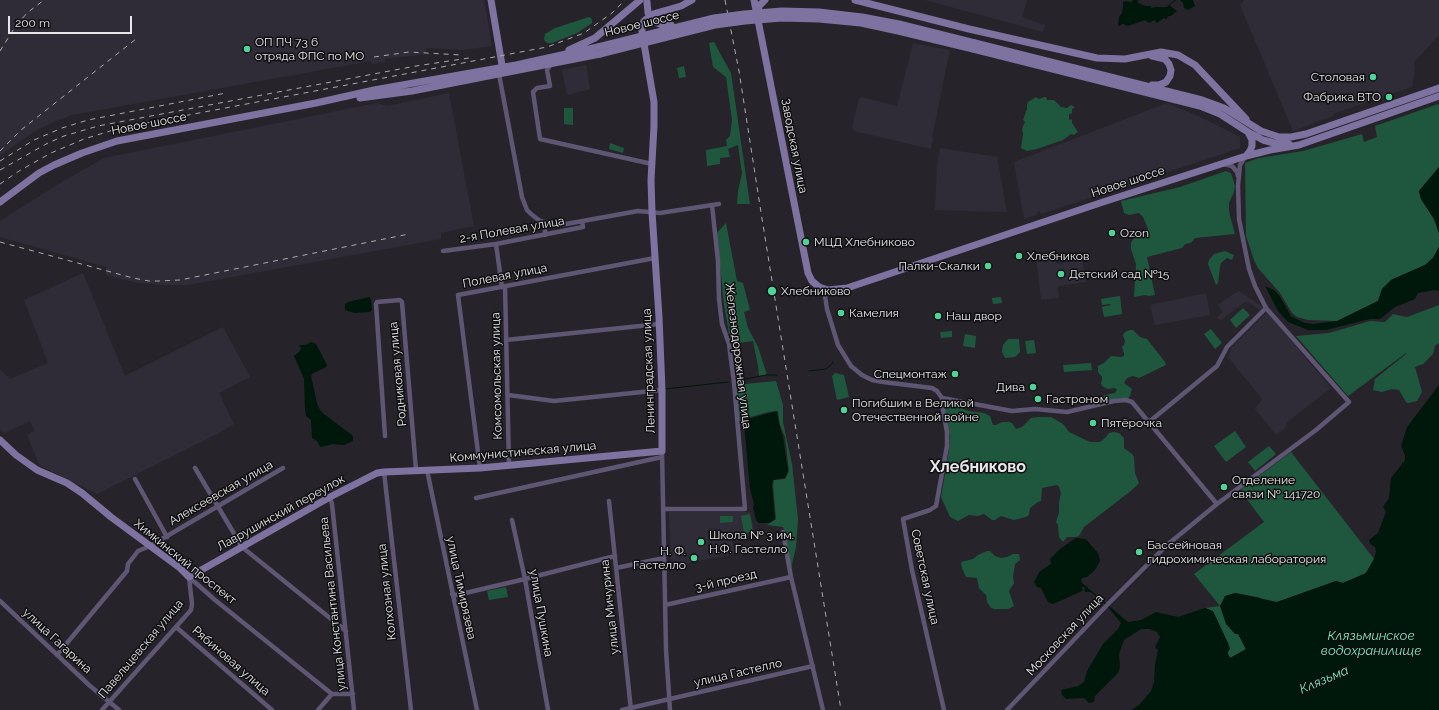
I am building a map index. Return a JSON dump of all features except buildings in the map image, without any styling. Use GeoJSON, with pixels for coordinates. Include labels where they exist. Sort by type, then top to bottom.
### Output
{"type":"FeatureCollection","features":[{"type":"Feature","properties":{"kind":"street"},"geometry":{"type":"LineString","coordinates":[[491,0],[521,192],[527,210],[535,218],[546,223],[558,225],[638,211],[660,213],[719,204]]}},
{"type":"Feature","properties":{"kind":"street","name":"Ленинградская улица"},"geometry":{"type":"LineString","coordinates":[[670,710],[665,605],[662,390],[652,212],[654,102],[642,26],[644,21],[652,14],[681,6],[692,0]]}},
{"type":"Feature","properties":{"kind":"street","name":"Заводская улица"},"geometry":{"type":"LineString","coordinates":[[754,0],[808,273],[812,281],[824,290]]}},
{"type":"Feature","properties":{"kind":"street"},"geometry":{"type":"LineString","coordinates":[[757,15],[759,6],[765,0]]}},
{"type":"Feature","properties":{"kind":"street"},"geometry":{"type":"LineString","coordinates":[[855,0],[959,27],[1097,58],[1125,59],[1161,52],[1183,57],[1192,62],[1255,128]]}},
{"type":"Feature","properties":{"kind":"street"},"geometry":{"type":"LineString","coordinates":[[652,164],[540,139],[533,92],[537,88],[550,86],[545,65],[595,38],[645,1],[648,13],[652,20],[658,24],[672,25],[701,21]]}},
{"type":"Feature","properties":{"kind":"street","name":"Новое шоссе"},"geometry":{"type":"LineString","coordinates":[[0,202],[39,173],[54,165],[102,145],[139,136],[316,104],[374,90],[545,65],[701,21],[763,12],[819,12],[881,20],[974,46]]}},
{"type":"Feature","properties":{"kind":"street","name":"Новое шоссе"},"geometry":{"type":"LineString","coordinates":[[545,65],[599,50],[715,25],[782,18],[819,19],[861,23],[974,46]]}},
{"type":"Feature","properties":{"kind":"street"},"geometry":{"type":"LineString","coordinates":[[974,46],[1131,82],[1212,103],[1224,108],[1255,128]]}},
{"type":"Feature","properties":{"kind":"street"},"geometry":{"type":"LineString","coordinates":[[974,46],[1200,106],[1220,114],[1263,140],[1292,144],[1316,138]]}},
{"type":"Feature","properties":{"kind":"street"},"geometry":{"type":"LineString","coordinates":[[1131,82],[1159,85],[1166,82],[1170,76],[1171,67],[1167,62],[1161,57],[1146,55]]}},
{"type":"Feature","properties":{"kind":"street"},"geometry":{"type":"LineString","coordinates":[[1435,95],[1439,84]]}},
{"type":"Feature","properties":{"kind":"street","name":"Новое шоссе"},"geometry":{"type":"LineString","coordinates":[[824,290],[832,291],[847,288],[1103,202],[1222,164],[1239,161],[1246,156],[1299,145],[1435,95],[1439,88]]}},
{"type":"Feature","properties":{"kind":"street","name":"Новое шоссе"},"geometry":{"type":"LineString","coordinates":[[1255,128],[1279,137],[1302,135],[1435,95]]}},
{"type":"Feature","properties":{"kind":"street"},"geometry":{"type":"LineString","coordinates":[[1246,156],[1252,146],[1252,140],[1248,132]]}},
{"type":"Feature","properties":{"kind":"street"},"geometry":{"type":"LineString","coordinates":[[1149,422],[1217,366],[1227,347],[1266,308],[1251,275],[1242,236],[1238,212],[1239,161]]}},
{"type":"Feature","properties":{"kind":"street"},"geometry":{"type":"LineString","coordinates":[[1222,164],[1232,166],[1239,177]]}},
{"type":"Feature","properties":{"kind":"street","name":"Железнодорожная улица"},"geometry":{"type":"LineString","coordinates":[[663,509],[745,508],[734,383],[728,344],[722,324],[719,299],[718,261],[712,206]]}},
{"type":"Feature","properties":{"kind":"street","name":"2-я Полевая улица"},"geometry":{"type":"LineString","coordinates":[[443,251],[496,244],[583,227],[582,221]]}},
{"type":"Feature","properties":{"kind":"street"},"geometry":{"type":"LineString","coordinates":[[545,228],[545,235]]}},
{"type":"Feature","properties":{"kind":"street","name":"Комсомольская улица"},"geometry":{"type":"LineString","coordinates":[[496,244],[504,287],[509,465]]}},
{"type":"Feature","properties":{"kind":"street","name":"Полевая улица"},"geometry":{"type":"LineString","coordinates":[[480,468],[458,295],[655,258]]}},
{"type":"Feature","properties":{"kind":"street"},"geometry":{"type":"LineString","coordinates":[[824,290],[827,309],[836,340],[846,358],[857,372],[872,380],[932,388],[937,391],[942,398],[1017,411],[1028,409],[1067,412],[1114,401],[1126,400],[1134,403],[1217,504]]}},
{"type":"Feature","properties":{"kind":"street","name":"Родниковая улица"},"geometry":{"type":"LineString","coordinates":[[386,436],[376,303],[400,300],[402,302],[416,470]]}},
{"type":"Feature","properties":{"kind":"street","name":"Московская улица"},"geometry":{"type":"LineString","coordinates":[[1007,710],[1107,604],[1167,544],[1217,504],[1316,430],[1349,402],[1266,308]]}},
{"type":"Feature","properties":{"kind":"street"},"geometry":{"type":"LineString","coordinates":[[506,340],[659,324]]}},
{"type":"Feature","properties":{"kind":"street"},"geometry":{"type":"LineString","coordinates":[[508,395],[554,402],[662,390]]}},
{"type":"Feature","properties":{"kind":"street","name":"Советская улица"},"geometry":{"type":"LineString","coordinates":[[942,398],[947,432],[947,446],[936,506],[930,510],[902,519],[944,710]]}},
{"type":"Feature","properties":{"kind":"street","name":"Химкинский проспект"},"geometry":{"type":"LineString","coordinates":[[0,440],[16,455],[37,470],[82,493],[189,577],[215,600],[332,694]]}},
{"type":"Feature","properties":{"kind":"street","name":"Коммунистическая улица"},"geometry":{"type":"LineString","coordinates":[[384,472],[480,468],[662,454]]}},
{"type":"Feature","properties":{"kind":"street","name":"Коммунистическая улица"},"geometry":{"type":"LineString","coordinates":[[476,498],[662,454]]}},
{"type":"Feature","properties":{"kind":"street"},"geometry":{"type":"LineString","coordinates":[[195,468],[242,547],[346,632]]}},
{"type":"Feature","properties":{"kind":"street","name":"Алексеевская улица"},"geometry":{"type":"LineString","coordinates":[[57,655],[127,571],[128,564],[138,551],[150,546],[218,508],[283,468]]}},
{"type":"Feature","properties":{"kind":"street","name":"улица Тимирязева"},"geometry":{"type":"LineString","coordinates":[[427,470],[476,710]]}},
{"type":"Feature","properties":{"kind":"street","name":"Лаврушинский переулок"},"geometry":{"type":"LineString","coordinates":[[189,577],[369,476],[384,472]]}},
{"type":"Feature","properties":{"kind":"street","name":"Колхозная улица"},"geometry":{"type":"LineString","coordinates":[[384,472],[411,710]]}},
{"type":"Feature","properties":{"kind":"street"},"geometry":{"type":"LineString","coordinates":[[135,479],[167,536]]}},
{"type":"Feature","properties":{"kind":"street","name":"улица Константина Васильева"},"geometry":{"type":"LineString","coordinates":[[330,497],[332,504],[354,710]]}},
{"type":"Feature","properties":{"kind":"street","name":"улица Мичурина"},"geometry":{"type":"LineString","coordinates":[[609,501],[631,709]]}},
{"type":"Feature","properties":{"kind":"street","name":"улица Пушкина"},"geometry":{"type":"LineString","coordinates":[[512,520],[525,579],[548,710]]}},
{"type":"Feature","properties":{"kind":"street"},"geometry":{"type":"LineString","coordinates":[[783,532],[791,577],[823,710]]}},
{"type":"Feature","properties":{"kind":"street"},"geometry":{"type":"LineString","coordinates":[[452,594],[457,595],[615,556]]}},
{"type":"Feature","properties":{"kind":"street"},"geometry":{"type":"LineString","coordinates":[[616,568],[664,558]]}},
{"type":"Feature","properties":{"kind":"street","name":"Павельцевская улица"},"geometry":{"type":"LineString","coordinates":[[102,710],[192,608],[189,577]]}},
{"type":"Feature","properties":{"kind":"street","name":"3-й проезд"},"geometry":{"type":"LineString","coordinates":[[665,605],[791,577]]}},
{"type":"Feature","properties":{"kind":"street","name":"улица Гагарина"},"geometry":{"type":"LineString","coordinates":[[0,601],[109,703],[119,710]]}},
{"type":"Feature","properties":{"kind":"street","name":"Рябиновая улица"},"geometry":{"type":"LineString","coordinates":[[176,627],[272,710]]}},
{"type":"Feature","properties":{"kind":"street","name":"улица Гастелло"},"geometry":{"type":"LineString","coordinates":[[622,710],[813,666]]}},
{"type":"Feature","properties":{"kind":"street"},"geometry":{"type":"LineString","coordinates":[[318,710],[332,694],[353,694]]}},
{"type":"Feature","properties":{"kind":"shaded area"},"geometry":{"type":"Polygon","coordinates":[[[0,0],[484,0],[492,46],[463,50],[426,48],[426,54],[385,59],[385,62],[372,64],[371,61],[72,115],[37,130],[0,156],[0,0]]]}},
{"type":"Feature","properties":{"kind":"shaded area"},"geometry":{"type":"Polygon","coordinates":[[[925,0],[1027,0],[1022,17],[1045,25],[1043,32],[925,0]]]}},
{"type":"Feature","properties":{"kind":"shaded area"},"geometry":{"type":"Polygon","coordinates":[[[1244,0],[1439,0],[1439,35],[1414,62],[1415,67],[1412,87],[1333,114],[1333,116],[1293,131],[1240,5],[1244,0]]]}},
{"type":"Feature","properties":{"kind":"shaded area"},"geometry":{"type":"Polygon","coordinates":[[[913,43],[950,50],[932,137],[931,149],[854,131],[852,127],[859,99],[862,97],[897,106],[913,43]]]}},
{"type":"Feature","properties":{"kind":"shaded area"},"geometry":{"type":"Polygon","coordinates":[[[586,65],[590,89],[567,95],[562,70],[586,65]]]}},
{"type":"Feature","properties":{"kind":"shaded area"},"geometry":{"type":"Polygon","coordinates":[[[449,93],[474,226],[441,233],[441,239],[188,285],[162,285],[138,283],[105,275],[106,267],[0,237],[0,221],[65,180],[104,158],[377,103],[387,106],[449,93]]]}},
{"type":"Feature","properties":{"kind":"shaded area"},"geometry":{"type":"Polygon","coordinates":[[[1167,103],[1198,116],[1240,137],[1240,148],[1041,214],[1040,211],[1036,212],[1037,215],[1024,219],[1014,162],[1167,103]]]}},
{"type":"Feature","properties":{"kind":"shaded area"},"geometry":{"type":"Polygon","coordinates":[[[940,148],[997,157],[1007,212],[935,210],[937,165],[940,148]]]}},
{"type":"Feature","properties":{"kind":"shaded area","name":"Детский сад №15"},"geometry":{"type":"Polygon","coordinates":[[[1041,255],[1041,257],[1052,256],[1053,261],[1056,260],[1057,264],[1082,260],[1086,282],[1059,286],[1059,298],[1041,300],[1036,256],[1041,255]]]}},
{"type":"Feature","properties":{"kind":"shaded area"},"geometry":{"type":"Polygon","coordinates":[[[83,273],[125,376],[223,327],[250,377],[219,393],[234,424],[221,432],[97,494],[39,465],[27,435],[35,431],[30,421],[4,433],[0,429],[0,369],[10,379],[48,363],[24,300],[83,273]]]}},
{"type":"Feature","properties":{"kind":"shaded area"},"geometry":{"type":"Polygon","coordinates":[[[1239,291],[1263,307],[1260,310],[1246,301],[1220,321],[1217,317],[1223,312],[1217,305],[1239,291]]]}},
{"type":"Feature","properties":{"kind":"shaded area"},"geometry":{"type":"Polygon","coordinates":[[[1206,293],[1210,315],[1155,325],[1150,305],[1206,293]]]}},
{"type":"Feature","properties":{"kind":"shaded area"},"geometry":{"type":"Polygon","coordinates":[[[1267,312],[1331,388],[1286,423],[1288,426],[1276,435],[1255,409],[1262,399],[1228,357],[1232,347],[1267,312]]]}},
{"type":"Feature","properties":{"kind":"shaded area","name":"Школа № 3 им. Н.Ф. Гастелло"},"geometry":{"type":"Polygon","coordinates":[[[669,512],[750,512],[755,534],[732,539],[735,554],[671,566],[669,512]]]}},
{"type":"Feature","properties":{"kind":"green space"},"geometry":{"type":"Polygon","coordinates":[[[589,17],[592,19],[592,23],[577,33],[552,43],[547,43],[544,40],[545,34],[555,28],[589,17]]]}},
{"type":"Feature","properties":{"kind":"green space"},"geometry":{"type":"Polygon","coordinates":[[[714,42],[731,73],[750,204],[737,204],[742,173],[738,145],[728,149],[730,157],[720,158],[720,164],[707,166],[706,150],[727,146],[726,140],[730,136],[732,120],[726,77],[713,67],[709,43],[714,42]]]}},
{"type":"Feature","properties":{"kind":"green space"},"geometry":{"type":"Polygon","coordinates":[[[684,66],[686,77],[679,78],[677,68],[684,66]]]}},
{"type":"Feature","properties":{"kind":"green space"},"geometry":{"type":"Polygon","coordinates":[[[1036,97],[1039,99],[1046,97],[1047,100],[1054,100],[1061,107],[1067,108],[1071,105],[1075,107],[1072,109],[1072,113],[1069,114],[1069,119],[1072,119],[1072,123],[1078,132],[1074,135],[1071,134],[1063,140],[1027,151],[1021,148],[1023,134],[1022,129],[1025,122],[1023,120],[1028,102],[1036,97]]]}},
{"type":"Feature","properties":{"kind":"green space"},"geometry":{"type":"Polygon","coordinates":[[[1438,104],[1439,167],[1419,191],[1421,199],[1434,219],[1439,233],[1439,247],[1433,258],[1425,265],[1391,280],[1382,289],[1378,301],[1337,321],[1308,320],[1297,317],[1292,313],[1280,293],[1258,268],[1254,260],[1246,236],[1245,163],[1259,158],[1303,151],[1362,134],[1364,142],[1377,137],[1375,126],[1438,104]]]}},
{"type":"Feature","properties":{"kind":"green space"},"geometry":{"type":"Polygon","coordinates":[[[564,108],[573,108],[573,125],[564,124],[564,108]]]}},
{"type":"Feature","properties":{"kind":"green space"},"geometry":{"type":"Polygon","coordinates":[[[610,143],[624,148],[623,153],[609,149],[610,143]]]}},
{"type":"Feature","properties":{"kind":"green space"},"geometry":{"type":"Polygon","coordinates":[[[1226,171],[1231,173],[1235,186],[1229,203],[1229,210],[1235,234],[1195,238],[1191,243],[1185,244],[1182,248],[1147,257],[1155,295],[1134,297],[1136,264],[1131,249],[1131,243],[1134,237],[1147,235],[1148,229],[1143,217],[1139,213],[1129,215],[1124,213],[1121,201],[1180,187],[1226,171]]]}},
{"type":"Feature","properties":{"kind":"green space"},"geometry":{"type":"Polygon","coordinates":[[[726,223],[737,281],[743,283],[750,310],[744,312],[748,328],[758,347],[767,375],[759,376],[753,341],[731,344],[724,305],[717,233],[726,223]]]}},
{"type":"Feature","properties":{"kind":"green space"},"geometry":{"type":"Polygon","coordinates":[[[1225,251],[1234,255],[1232,260],[1227,258],[1221,263],[1218,283],[1216,285],[1208,264],[1209,260],[1214,254],[1225,251]]]}},
{"type":"Feature","properties":{"kind":"green space"},"geometry":{"type":"Polygon","coordinates":[[[1120,296],[1122,314],[1104,317],[1102,307],[1111,305],[1102,305],[1101,299],[1120,296]]]}},
{"type":"Feature","properties":{"kind":"green space"},"geometry":{"type":"Polygon","coordinates":[[[1001,297],[1002,303],[993,304],[992,298],[1001,297]]]}},
{"type":"Feature","properties":{"kind":"green space"},"geometry":{"type":"Polygon","coordinates":[[[1439,305],[1439,343],[1435,346],[1433,354],[1423,364],[1415,367],[1422,392],[1417,401],[1408,403],[1399,390],[1392,389],[1382,392],[1373,390],[1375,379],[1406,353],[1348,396],[1296,336],[1329,333],[1370,321],[1385,322],[1393,314],[1407,317],[1439,305]]]}},
{"type":"Feature","properties":{"kind":"green space"},"geometry":{"type":"Polygon","coordinates":[[[1243,308],[1250,315],[1236,328],[1230,320],[1243,308]]]}},
{"type":"Feature","properties":{"kind":"green space"},"geometry":{"type":"Polygon","coordinates":[[[1211,329],[1222,343],[1215,349],[1204,334],[1211,329]]]}},
{"type":"Feature","properties":{"kind":"green space"},"geometry":{"type":"Polygon","coordinates":[[[1133,330],[1140,337],[1147,339],[1166,365],[1139,378],[1133,376],[1127,378],[1124,383],[1132,389],[1130,396],[1128,398],[1115,399],[1106,402],[1103,400],[1103,397],[1105,395],[1115,393],[1117,390],[1115,388],[1108,389],[1102,386],[1102,377],[1098,372],[1098,366],[1104,363],[1111,356],[1124,356],[1122,347],[1125,341],[1123,335],[1125,332],[1133,330]]]}},
{"type":"Feature","properties":{"kind":"green space"},"geometry":{"type":"Polygon","coordinates":[[[952,331],[952,337],[941,338],[940,332],[952,331]]]}},
{"type":"Feature","properties":{"kind":"green space"},"geometry":{"type":"Polygon","coordinates":[[[965,334],[976,336],[975,348],[963,346],[965,334]]]}},
{"type":"Feature","properties":{"kind":"green space"},"geometry":{"type":"Polygon","coordinates":[[[1008,339],[1019,339],[1020,352],[1015,357],[1005,358],[1002,352],[1003,345],[1008,339]]]}},
{"type":"Feature","properties":{"kind":"green space"},"geometry":{"type":"Polygon","coordinates":[[[1034,340],[1036,353],[1027,354],[1025,341],[1034,340]]]}},
{"type":"Feature","properties":{"kind":"green space"},"geometry":{"type":"Polygon","coordinates":[[[1091,363],[1092,370],[1064,372],[1063,365],[1091,363]]]}},
{"type":"Feature","properties":{"kind":"green space"},"geometry":{"type":"Polygon","coordinates":[[[835,373],[844,375],[849,397],[837,400],[832,376],[835,373]]]}},
{"type":"Feature","properties":{"kind":"green space"},"geometry":{"type":"Polygon","coordinates":[[[776,381],[783,405],[783,422],[792,464],[798,519],[796,547],[791,569],[783,527],[767,525],[776,519],[773,485],[774,480],[785,479],[789,471],[785,437],[780,425],[778,412],[768,412],[747,418],[739,426],[735,385],[776,381]]]}},
{"type":"Feature","properties":{"kind":"green space"},"geometry":{"type":"Polygon","coordinates":[[[949,405],[968,411],[984,413],[990,416],[993,425],[1002,422],[1012,423],[1016,429],[1022,427],[1031,418],[1051,417],[1063,424],[1069,432],[1090,442],[1100,442],[1109,433],[1119,433],[1124,438],[1124,448],[1134,457],[1135,473],[1139,483],[1084,527],[1079,536],[1067,537],[1063,542],[1059,537],[1058,525],[1056,522],[1059,513],[1061,493],[1057,485],[1042,488],[1041,501],[1030,508],[1029,515],[1026,517],[1014,520],[1001,516],[995,520],[992,520],[984,514],[978,516],[969,515],[958,521],[950,517],[941,497],[950,436],[944,408],[949,405]]]}},
{"type":"Feature","properties":{"kind":"green space"},"geometry":{"type":"Polygon","coordinates":[[[1235,431],[1246,447],[1226,462],[1214,446],[1235,431]]]}},
{"type":"Feature","properties":{"kind":"green space"},"geometry":{"type":"Polygon","coordinates":[[[1269,446],[1276,454],[1255,471],[1248,462],[1269,446]]]}},
{"type":"Feature","properties":{"kind":"green space"},"geometry":{"type":"Polygon","coordinates":[[[1291,452],[1374,559],[1366,573],[1342,583],[1336,581],[1276,602],[1270,602],[1258,597],[1235,593],[1226,596],[1220,606],[1194,574],[1264,522],[1240,490],[1291,452]]]}},
{"type":"Feature","properties":{"kind":"green space"},"geometry":{"type":"Polygon","coordinates":[[[750,514],[753,532],[744,533],[741,516],[750,514]]]}},
{"type":"Feature","properties":{"kind":"green space"},"geometry":{"type":"Polygon","coordinates":[[[720,516],[733,516],[733,522],[720,523],[720,516]]]}},
{"type":"Feature","properties":{"kind":"green space"},"geometry":{"type":"Polygon","coordinates":[[[987,551],[990,551],[995,556],[1001,558],[1013,554],[1019,554],[1020,560],[1015,564],[1013,577],[1014,583],[1009,591],[1014,606],[1008,609],[991,608],[987,602],[986,595],[979,588],[977,578],[966,577],[962,568],[961,562],[973,559],[987,551]]]}},
{"type":"Feature","properties":{"kind":"green space"},"geometry":{"type":"Polygon","coordinates":[[[506,587],[508,597],[489,600],[487,591],[506,587]]]}},
{"type":"Feature","properties":{"kind":"green space"},"geometry":{"type":"Polygon","coordinates":[[[1220,606],[1238,633],[1246,650],[1230,658],[1213,612],[1205,608],[1220,606]]]}},
{"type":"Feature","properties":{"kind":"water"},"geometry":{"type":"Polygon","coordinates":[[[1133,0],[1139,0],[1137,2],[1145,6],[1151,6],[1151,8],[1167,7],[1169,5],[1177,11],[1166,19],[1164,18],[1157,23],[1154,20],[1149,23],[1145,20],[1128,26],[1123,24],[1118,26],[1124,1],[1131,2],[1133,0]]]}},
{"type":"Feature","properties":{"kind":"water"},"geometry":{"type":"Polygon","coordinates":[[[1180,0],[1193,0],[1195,6],[1188,10],[1184,8],[1183,3],[1180,0]]]}},
{"type":"Feature","properties":{"kind":"water"},"geometry":{"type":"Polygon","coordinates":[[[1439,167],[1439,233],[1434,219],[1421,199],[1419,191],[1439,167]]]}},
{"type":"Feature","properties":{"kind":"water"},"geometry":{"type":"Polygon","coordinates":[[[1439,247],[1439,291],[1435,290],[1418,293],[1415,299],[1395,307],[1380,319],[1370,319],[1326,330],[1308,330],[1288,322],[1278,311],[1265,286],[1274,290],[1279,295],[1291,316],[1305,323],[1313,324],[1337,321],[1378,301],[1382,289],[1391,280],[1425,265],[1433,258],[1439,247]]]}},
{"type":"Feature","properties":{"kind":"water"},"geometry":{"type":"Polygon","coordinates":[[[369,297],[371,300],[372,310],[370,312],[354,313],[345,310],[345,304],[348,302],[369,297]]]}},
{"type":"Feature","properties":{"kind":"water"},"geometry":{"type":"Polygon","coordinates":[[[311,342],[316,344],[327,365],[311,376],[317,403],[320,410],[324,414],[352,435],[353,441],[344,445],[332,444],[320,447],[317,441],[312,438],[311,420],[306,416],[305,410],[304,379],[294,356],[300,351],[301,348],[299,345],[305,345],[311,342]]]}},
{"type":"Feature","properties":{"kind":"water","name":"Клязьминское водохранилище"},"geometry":{"type":"Polygon","coordinates":[[[1439,385],[1439,710],[1131,710],[1139,705],[1151,691],[1154,682],[1155,664],[1158,650],[1155,647],[1160,637],[1157,632],[1150,629],[1141,629],[1124,640],[1119,654],[1120,667],[1118,673],[1095,696],[1094,702],[1089,703],[1084,698],[1066,699],[1062,695],[1061,690],[1078,686],[1084,682],[1087,671],[1103,644],[1118,629],[1121,623],[1108,607],[1091,592],[1085,592],[1084,587],[1081,587],[1083,590],[1080,592],[1053,604],[1048,602],[1041,588],[1037,587],[1034,582],[1040,571],[1051,564],[1050,559],[1060,549],[1076,538],[1086,539],[1098,553],[1100,561],[1095,570],[1087,577],[1082,578],[1081,582],[1128,622],[1141,620],[1156,612],[1178,617],[1205,608],[1213,611],[1228,643],[1230,649],[1227,653],[1230,658],[1246,649],[1238,634],[1235,634],[1226,624],[1220,606],[1225,596],[1235,593],[1277,602],[1336,581],[1343,583],[1366,573],[1374,559],[1376,552],[1375,547],[1370,544],[1369,540],[1378,533],[1386,512],[1383,507],[1389,498],[1391,478],[1405,460],[1405,455],[1401,446],[1407,427],[1439,385]]]}},
{"type":"Feature","properties":{"kind":"water"},"geometry":{"type":"Polygon","coordinates":[[[777,411],[783,437],[788,471],[785,478],[773,480],[772,485],[775,519],[769,523],[759,523],[756,520],[750,489],[744,423],[748,419],[777,411]]]}},
{"type":"Feature","properties":{"kind":"waterway"},"geometry":{"type":"LineString","coordinates":[[1169,5],[1176,0]]}},
{"type":"Feature","properties":{"kind":"waterway"},"geometry":{"type":"LineString","coordinates":[[809,371],[826,369],[833,362]]}},
{"type":"Feature","properties":{"kind":"waterway"},"geometry":{"type":"LineString","coordinates":[[736,381],[766,375],[777,376]]}},
{"type":"Feature","properties":{"kind":"waterway"},"geometry":{"type":"LineString","coordinates":[[665,389],[728,382]]}},
{"type":"Feature","properties":{"kind":"railway"},"geometry":{"type":"LineString","coordinates":[[0,51],[15,27],[27,13],[44,0]]}},
{"type":"Feature","properties":{"kind":"railway"},"geometry":{"type":"LineString","coordinates":[[0,184],[19,171],[51,153],[84,139],[120,128],[547,47],[584,33],[612,13],[625,0]]}},
{"type":"Feature","properties":{"kind":"railway"},"geometry":{"type":"LineString","coordinates":[[725,0],[739,71],[841,710]]}},
{"type":"Feature","properties":{"kind":"railway"},"geometry":{"type":"LineString","coordinates":[[0,151],[21,130],[136,39]]}},
{"type":"Feature","properties":{"kind":"railway"},"geometry":{"type":"LineString","coordinates":[[374,57],[409,52],[461,55]]}},
{"type":"Feature","properties":{"kind":"railway"},"geometry":{"type":"LineString","coordinates":[[0,170],[48,143],[64,136],[98,126],[416,66],[469,58]]}},
{"type":"Feature","properties":{"kind":"railway"},"geometry":{"type":"LineString","coordinates":[[0,161],[34,140],[62,128],[88,120],[226,93]]}},
{"type":"Feature","properties":{"kind":"railway"},"geometry":{"type":"LineString","coordinates":[[0,242],[133,278],[159,281],[180,280],[409,234]]}},
{"type":"Feature","properties":{"kind":"place","name":"ОП ПЧ 73 6 отряда ФПС по МО"},"geometry":{"type":"Point","coordinates":[247,49]}},
{"type":"Feature","properties":{"kind":"place","name":"Столовая"},"geometry":{"type":"Point","coordinates":[1373,77]}},
{"type":"Feature","properties":{"kind":"place","name":"Фабрика ВТО"},"geometry":{"type":"Point","coordinates":[1389,97]}},
{"type":"Feature","properties":{"kind":"place","name":"Ozon"},"geometry":{"type":"Point","coordinates":[1112,233]}},
{"type":"Feature","properties":{"kind":"place","name":"МЦД Хлебниково"},"geometry":{"type":"Point","coordinates":[806,242]}},
{"type":"Feature","properties":{"kind":"place","name":"Хлебников"},"geometry":{"type":"Point","coordinates":[1019,256]}},
{"type":"Feature","properties":{"kind":"place","name":"Палки-Скалки"},"geometry":{"type":"Point","coordinates":[988,266]}},
{"type":"Feature","properties":{"kind":"place","name":"Детский сад №15"},"geometry":{"type":"Point","coordinates":[1061,274]}},
{"type":"Feature","properties":{"kind":"place","name":"Хлебниково"},"geometry":{"type":"Point","coordinates":[772,291]}},
{"type":"Feature","properties":{"kind":"place","name":"Камелия"},"geometry":{"type":"Point","coordinates":[841,313]}},
{"type":"Feature","properties":{"kind":"place","name":"Наш двор"},"geometry":{"type":"Point","coordinates":[938,316]}},
{"type":"Feature","properties":{"kind":"place","name":"Спецмонтаж"},"geometry":{"type":"Point","coordinates":[955,374]}},
{"type":"Feature","properties":{"kind":"place","name":"Дива"},"geometry":{"type":"Point","coordinates":[1033,387]}},
{"type":"Feature","properties":{"kind":"place","name":"Гастроном"},"geometry":{"type":"Point","coordinates":[1038,399]}},
{"type":"Feature","properties":{"kind":"place","name":"Погибшим в Великой Отечественной войне"},"geometry":{"type":"Point","coordinates":[844,410]}},
{"type":"Feature","properties":{"kind":"place","name":"Пятёрочка"},"geometry":{"type":"Point","coordinates":[1093,423]}},
{"type":"Feature","properties":{"kind":"place","name":"Отделение связи № 141720"},"geometry":{"type":"Point","coordinates":[1224,487]}},
{"type":"Feature","properties":{"kind":"place","name":"Школа № 3 им. Н.Ф. Гастелло"},"geometry":{"type":"Point","coordinates":[701,542]}},
{"type":"Feature","properties":{"kind":"place","name":"Бассейновая гидрохимическая лаборатория"},"geometry":{"type":"Point","coordinates":[1139,552]}},
{"type":"Feature","properties":{"kind":"place","name":"Н. Ф. Гастелло"},"geometry":{"type":"Point","coordinates":[694,558]}},
{"type":"Feature","properties":{"kind":"district","name":"Хлебниково"},"geometry":{"type":"Point","coordinates":[978,467]}},
{"type":"Feature","properties":{"kind":"water label","name":"Клязьма"},"geometry":{"type":"Point","coordinates":[1324,680]}}]}
